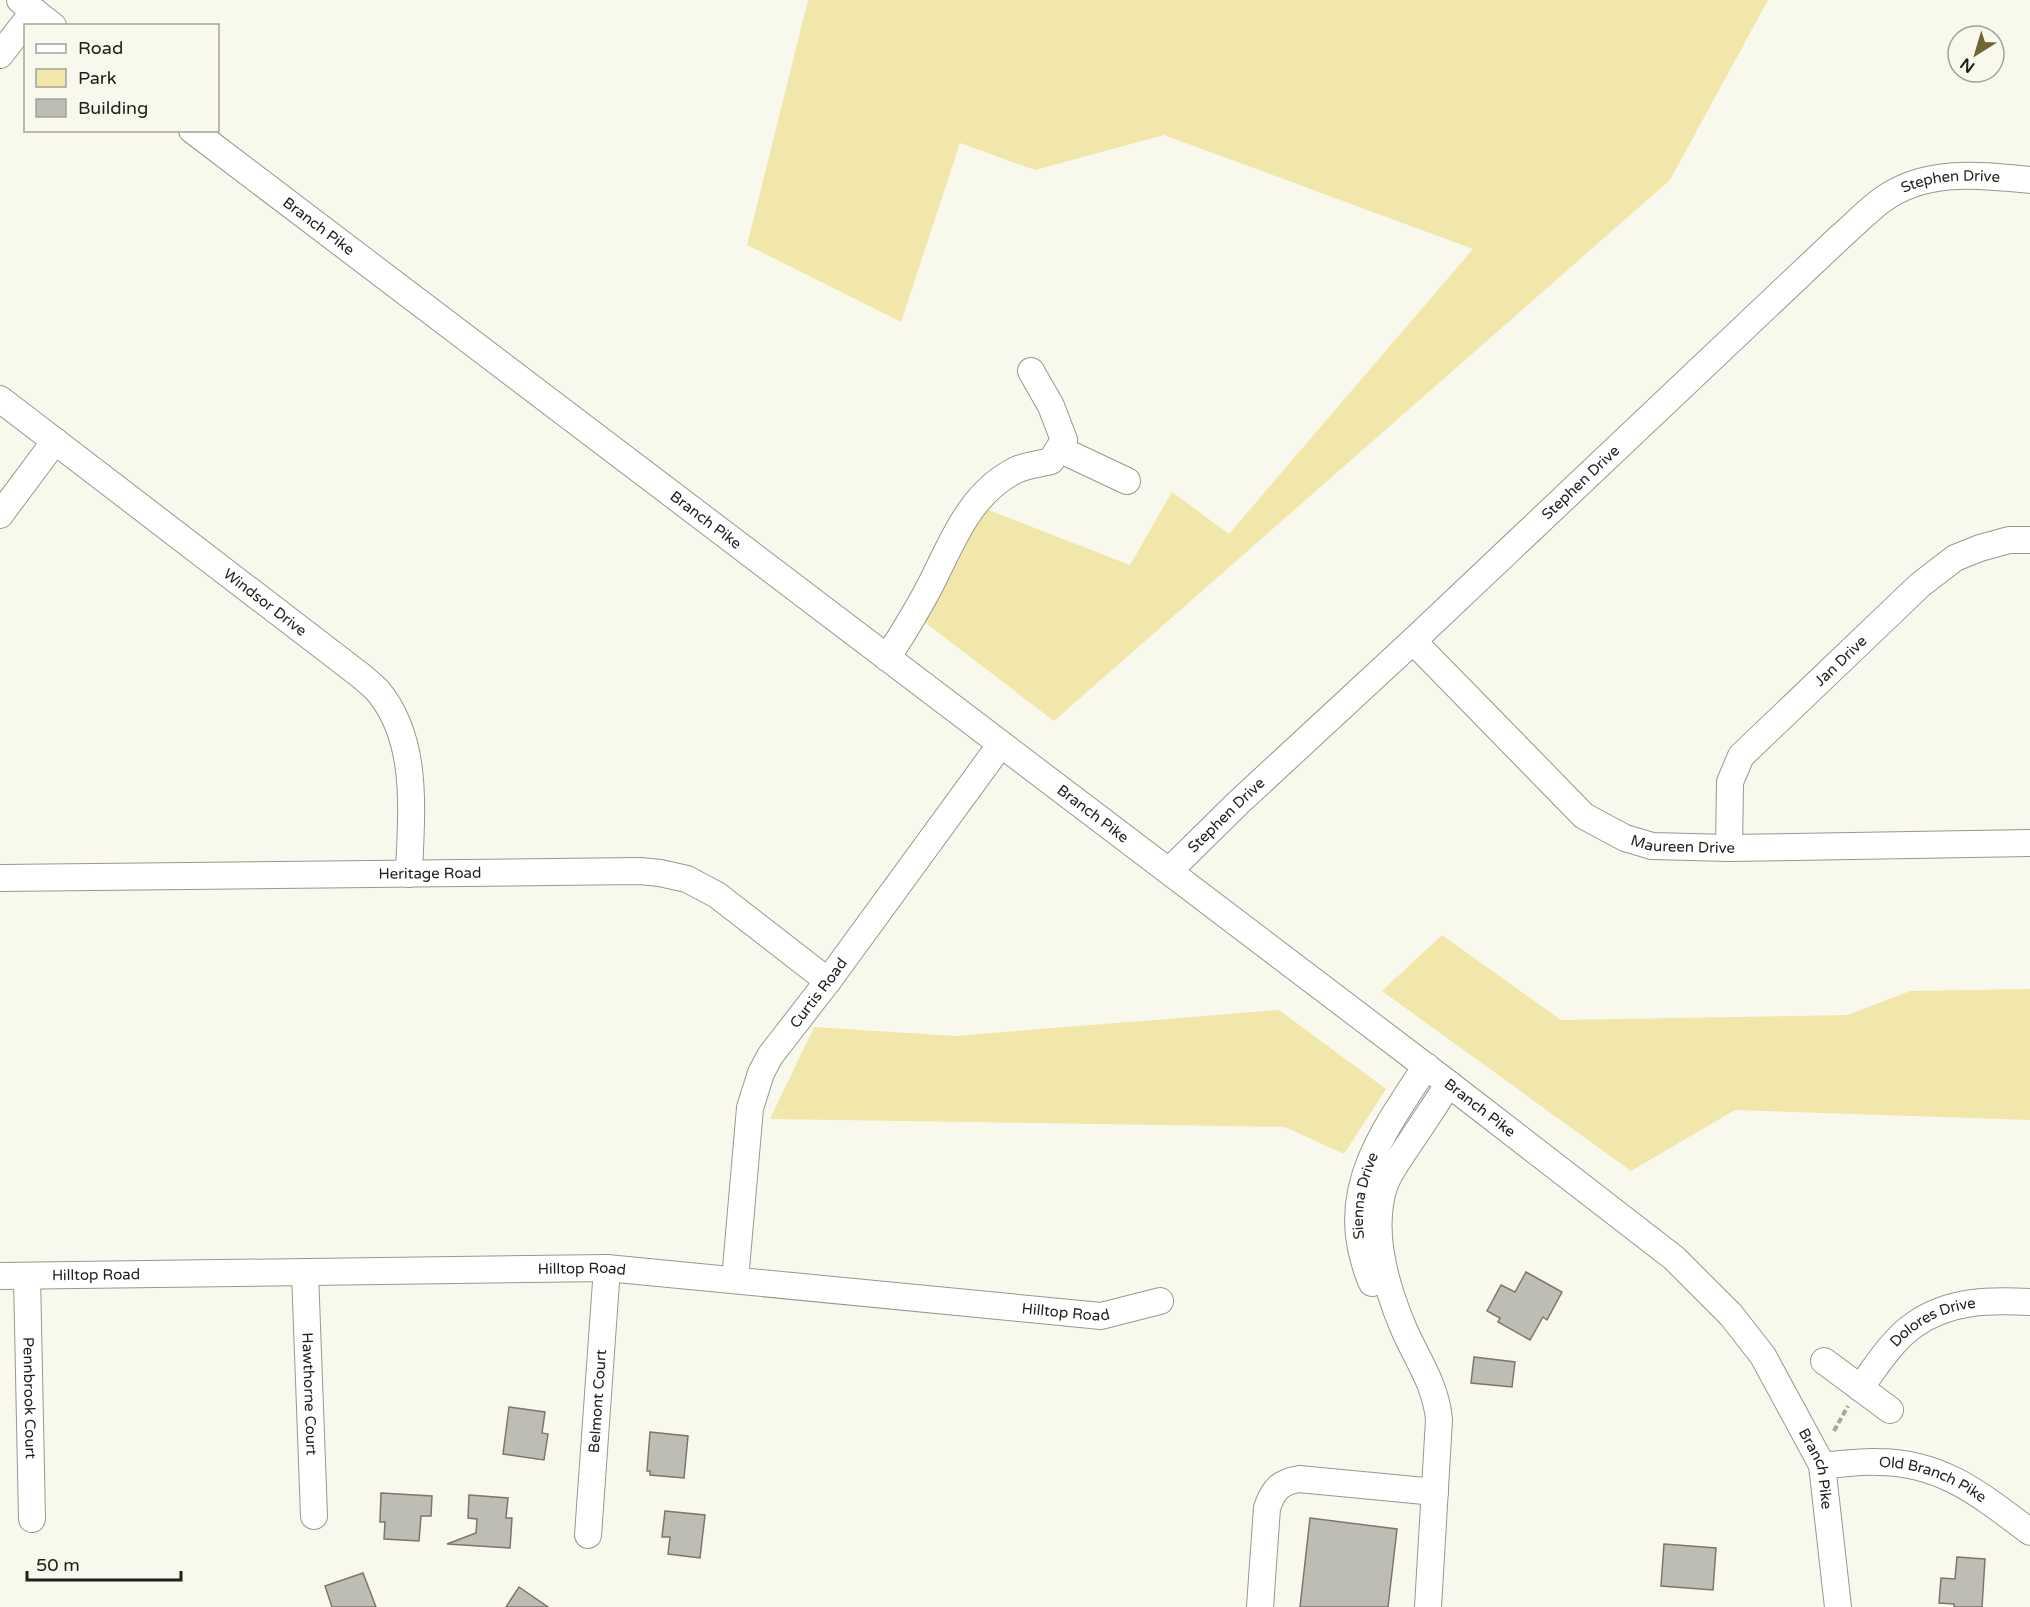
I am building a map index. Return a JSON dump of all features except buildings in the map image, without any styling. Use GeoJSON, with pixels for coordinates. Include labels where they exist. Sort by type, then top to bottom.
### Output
{"type":"FeatureCollection","features":[{"type":"Feature","properties":{"kind":"street"},"geometry":{"type":"LineString","coordinates":[[26,24],[36,12]]}},
{"type":"Feature","properties":{"kind":"street"},"geometry":{"type":"LineString","coordinates":[[0,55],[24,26]]}},
{"type":"Feature","properties":{"kind":"street","name":"Branch Pike"},"geometry":{"type":"LineString","coordinates":[[195,132],[1426,1066],[1674,1258],[1731,1315],[1763,1356],[1822,1466],[1838,1607]]}},
{"type":"Feature","properties":{"kind":"street","name":"Stephen Drive"},"geometry":{"type":"LineString","coordinates":[[1168,871],[1883,199],[1924,180],[1954,175],[2030,180]]}},
{"type":"Feature","properties":{"kind":"street"},"geometry":{"type":"LineString","coordinates":[[887,658],[934,578],[954,534],[974,504],[990,488],[1016,470],[1051,461],[1064,440],[1051,406],[1031,371]]}},
{"type":"Feature","properties":{"kind":"street","name":"Windsor Drive"},"geometry":{"type":"LineString","coordinates":[[0,399],[351,668],[377,691],[398,726],[405,747],[410,783],[409,874]]}},
{"type":"Feature","properties":{"kind":"street"},"geometry":{"type":"LineString","coordinates":[[0,515],[55,441]]}},
{"type":"Feature","properties":{"kind":"street"},"geometry":{"type":"LineString","coordinates":[[1059,449],[1128,481]]}},
{"type":"Feature","properties":{"kind":"street","name":"Jan Drive"},"geometry":{"type":"LineString","coordinates":[[1729,848],[1731,782],[1741,756],[1920,585],[1954,558],[2009,540],[2030,540]]}},
{"type":"Feature","properties":{"kind":"street","name":"Maureen Drive"},"geometry":{"type":"LineString","coordinates":[[1413,641],[1584,816],[1625,838],[1652,846],[1729,848],[2030,843]]}},
{"type":"Feature","properties":{"kind":"street","name":"Curtis Road"},"geometry":{"type":"LineString","coordinates":[[735,1280],[747,1132],[754,1091],[770,1056],[828,981],[1001,744]]}},
{"type":"Feature","properties":{"kind":"street","name":"Heritage Road"},"geometry":{"type":"LineString","coordinates":[[0,878],[640,871],[660,873],[687,879],[717,895],[828,981]]}},
{"type":"Feature","properties":{"kind":"street","name":"Sienna Drive"},"geometry":{"type":"LineString","coordinates":[[1403,1328],[1383,1303],[1366,1272],[1359,1239],[1358,1213],[1361,1188],[1373,1150],[1426,1066]]}},
{"type":"Feature","properties":{"kind":"street","name":"Sienna Drive"},"geometry":{"type":"LineString","coordinates":[[1428,1607],[1438,1406],[1429,1378],[1403,1328],[1391,1295],[1380,1254],[1380,1207],[1385,1185],[1395,1164],[1449,1084]]}},
{"type":"Feature","properties":{"kind":"street","name":"Hilltop Road"},"geometry":{"type":"LineString","coordinates":[[0,1276],[607,1268],[1101,1316],[1160,1301]]}},
{"type":"Feature","properties":{"kind":"street","name":"Belmont Court"},"geometry":{"type":"LineString","coordinates":[[588,1535],[607,1268]]}},
{"type":"Feature","properties":{"kind":"street","name":"Hawthorne Court"},"geometry":{"type":"LineString","coordinates":[[305,1272],[314,1516]]}},
{"type":"Feature","properties":{"kind":"street","name":"Pennbrook Court"},"geometry":{"type":"LineString","coordinates":[[27,1276],[32,1519]]}},
{"type":"Feature","properties":{"kind":"street","name":"Dolores Drive"},"geometry":{"type":"LineString","coordinates":[[1855,1395],[1892,1346],[1913,1325],[1943,1309],[1979,1301],[2030,1302]]}},
{"type":"Feature","properties":{"kind":"street"},"geometry":{"type":"LineString","coordinates":[[1824,1361],[1855,1395],[1890,1410]]}},
{"type":"Feature","properties":{"kind":"street","name":"Old Branch Pike"},"geometry":{"type":"LineString","coordinates":[[1822,1466],[1877,1461],[1911,1465],[1947,1475],[1988,1500],[2030,1532]]}},
{"type":"Feature","properties":{"kind":"street"},"geometry":{"type":"LineString","coordinates":[[1260,1607],[1267,1508],[1277,1487],[1286,1481],[1299,1479],[1435,1492]]}},
{"type":"Feature","properties":{"kind":"path"},"geometry":{"type":"LineString","coordinates":[[1834,1431],[1855,1395]]}},
{"type":"Feature","properties":{"kind":"green space"},"geometry":{"type":"Polygon","coordinates":[[[808,0],[1768,0],[1670,180],[1054,721],[914,614],[963,500],[1130,565],[1172,492],[1229,534],[1473,249],[1164,135],[1035,170],[960,143],[901,322],[747,245],[808,0]]]}},
{"type":"Feature","properties":{"kind":"green space"},"geometry":{"type":"Polygon","coordinates":[[[1442,935],[1561,1020],[1848,1015],[1910,991],[2030,989],[2030,1120],[1735,1110],[1631,1171],[1382,991],[1442,935]]]}},
{"type":"Feature","properties":{"kind":"green space"},"geometry":{"type":"Polygon","coordinates":[[[1279,1010],[1386,1089],[1344,1154],[1285,1127],[770,1119],[814,1027],[955,1036],[1279,1010]]]}}]}
